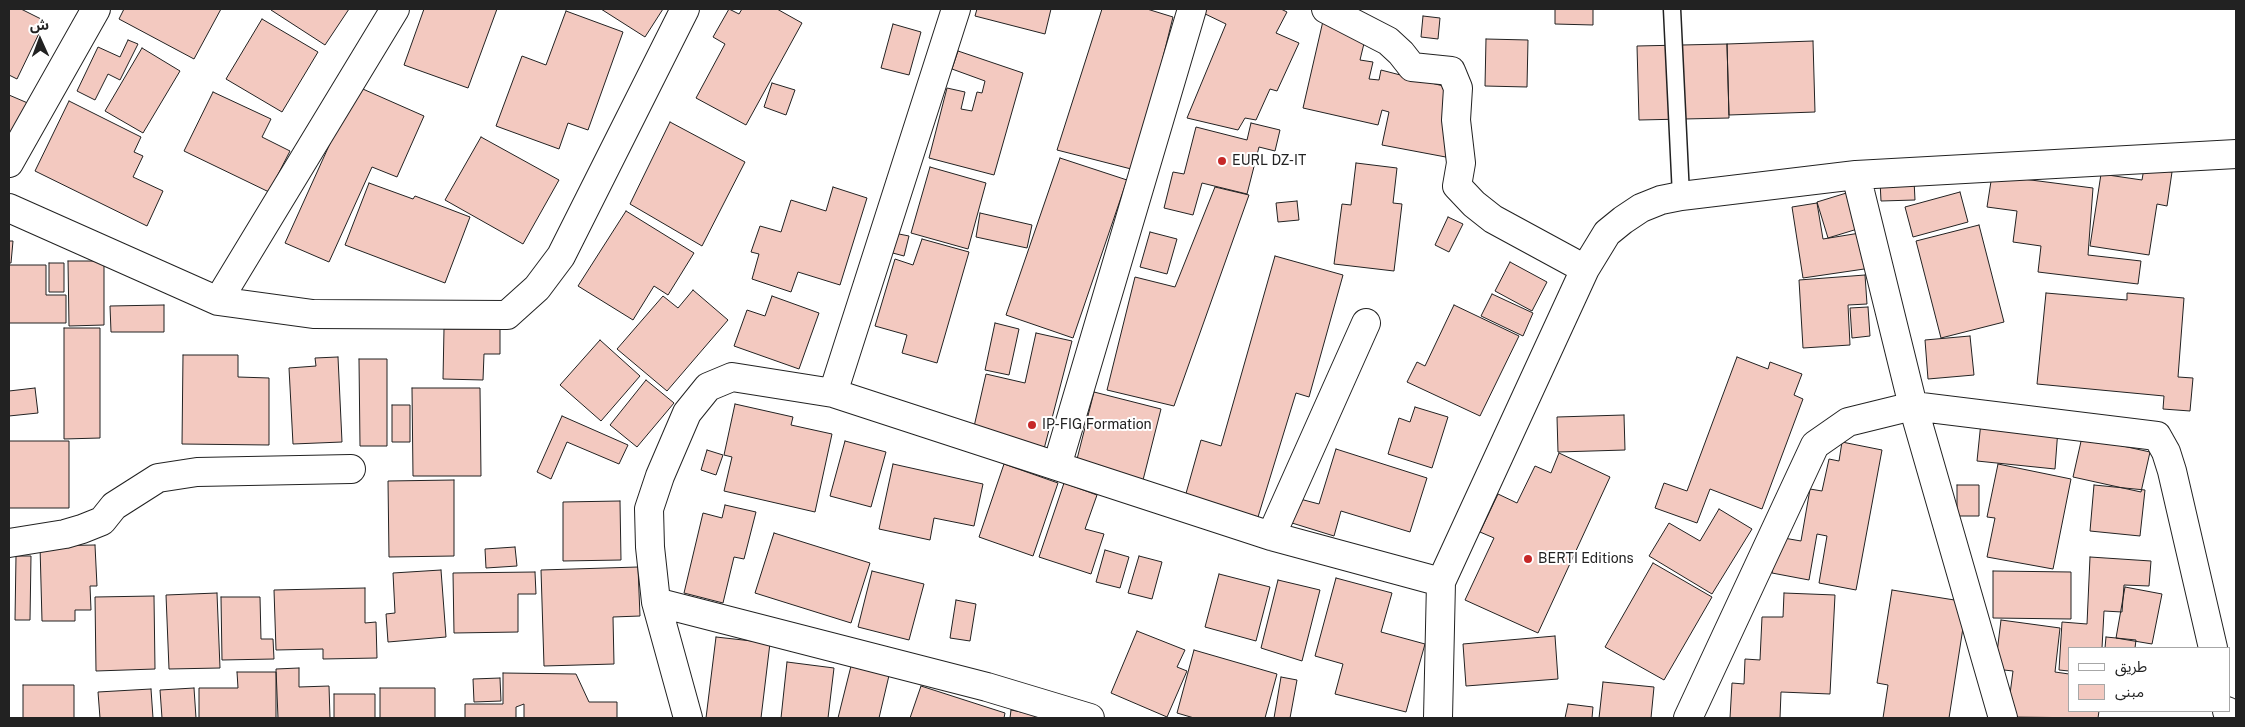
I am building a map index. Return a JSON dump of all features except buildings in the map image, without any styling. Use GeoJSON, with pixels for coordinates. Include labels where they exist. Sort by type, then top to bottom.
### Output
{"type":"FeatureCollection","features":[{"type":"Feature","properties":{"kind":"street"},"geometry":{"type":"LineString","coordinates":[[9,162],[96,9]]}},
{"type":"Feature","properties":{"kind":"street"},"geometry":{"type":"LineString","coordinates":[[218,301],[395,9]]}},
{"type":"Feature","properties":{"kind":"street"},"geometry":{"type":"LineString","coordinates":[[9,208],[218,301],[313,314],[507,315],[538,288],[562,256],[685,9]]}},
{"type":"Feature","properties":{"kind":"street"},"geometry":{"type":"LineString","coordinates":[[834,393],[956,9]]}},
{"type":"Feature","properties":{"kind":"street"},"geometry":{"type":"LineString","coordinates":[[1057,466],[1192,9]]}},
{"type":"Feature","properties":{"kind":"street"},"geometry":{"type":"LineString","coordinates":[[1326,9],[1388,41],[1412,66],[1451,71],[1458,88],[1456,120],[1461,164],[1457,186],[1474,204],[1493,218],[1585,269]]}},
{"type":"Feature","properties":{"kind":"street"},"geometry":{"type":"LineString","coordinates":[[1438,718],[1441,582],[1585,269],[1608,233],[1623,220],[1647,206],[1681,196],[1856,175],[2236,154]]}},
{"type":"Feature","properties":{"kind":"street"},"geometry":{"type":"LineString","coordinates":[[1856,175],[1913,406],[2003,718]]}},
{"type":"Feature","properties":{"kind":"street"},"geometry":{"type":"LineString","coordinates":[[1271,536],[1366,323]]}},
{"type":"Feature","properties":{"kind":"street"},"geometry":{"type":"LineString","coordinates":[[688,718],[656,602],[650,547],[649,509],[660,476],[686,413],[708,387],[732,377],[834,393],[1271,536],[1441,582]]}},
{"type":"Feature","properties":{"kind":"street"},"geometry":{"type":"LineString","coordinates":[[1688,718],[1815,445],[1848,422],[1913,406],[2156,436],[2166,452],[2172,471],[2213,647]]}},
{"type":"Feature","properties":{"kind":"street"},"geometry":{"type":"LineString","coordinates":[[9,543],[65,534],[102,521],[114,506],[158,478],[197,472],[351,469]]}},
{"type":"Feature","properties":{"kind":"street"},"geometry":{"type":"LineString","coordinates":[[656,602],[987,687],[1090,718]]}},
{"type":"Feature","properties":{"kind":"lane"},"geometry":{"type":"LineString","coordinates":[[1672,9],[1681,196]]}},
{"type":"Feature","properties":{"kind":"place","name":"EURL DZ-IT"},"geometry":{"type":"Point","coordinates":[1222,161]}},
{"type":"Feature","properties":{"kind":"place","name":"IP-FIG Formation"},"geometry":{"type":"Point","coordinates":[1032,425]}},
{"type":"Feature","properties":{"kind":"place","name":"BERTI Editions"},"geometry":{"type":"Point","coordinates":[1528,559]}}]}
